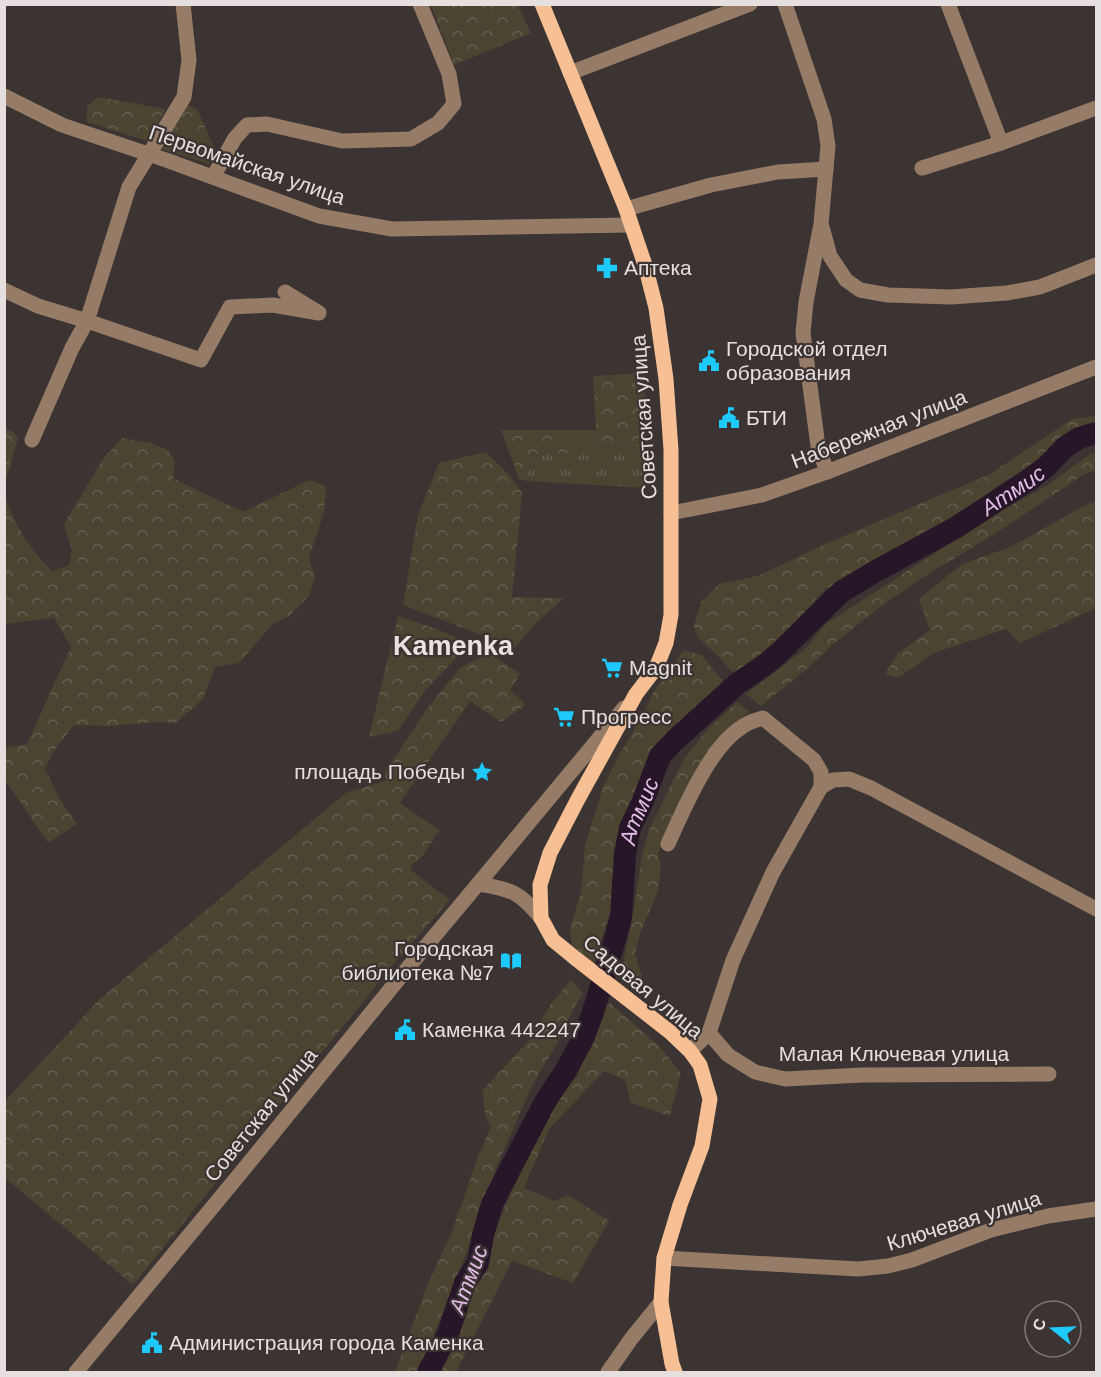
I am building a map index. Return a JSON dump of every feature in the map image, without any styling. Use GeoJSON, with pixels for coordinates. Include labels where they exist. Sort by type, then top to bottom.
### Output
{"type":"FeatureCollection","features":[{"type":"Feature","properties":{"kind":"main road","name":"Советская улица"},"geometry":{"type":"LineString","coordinates":[[541,918],[540,885],[550,853],[636,694],[656,668],[666,643],[671,615],[671,450],[666,380],[656,308],[645,265],[626,209],[542,4]]}},
{"type":"Feature","properties":{"kind":"main road","name":"Садовая улица"},"geometry":{"type":"LineString","coordinates":[[541,918],[554,940],[670,1032],[690,1051],[700,1065],[710,1099],[702,1146],[664,1257],[661,1302],[675,1372]]}},
{"type":"Feature","properties":{"kind":"street"},"geometry":{"type":"LineString","coordinates":[[32,440],[72,348],[87,321],[129,187],[184,97],[189,60],[183,4]]}},
{"type":"Feature","properties":{"kind":"street"},"geometry":{"type":"LineString","coordinates":[[213,177],[235,138],[247,125],[267,124],[342,141],[411,139],[438,123],[454,104],[449,74],[420,4]]}},
{"type":"Feature","properties":{"kind":"street"},"geometry":{"type":"LineString","coordinates":[[570,73],[750,4]]}},
{"type":"Feature","properties":{"kind":"street"},"geometry":{"type":"LineString","coordinates":[[785,4],[824,119],[828,146],[821,224],[806,302],[803,333],[818,446],[827,472]]}},
{"type":"Feature","properties":{"kind":"street"},"geometry":{"type":"LineString","coordinates":[[948,4],[1001,143]]}},
{"type":"Feature","properties":{"kind":"street","name":"Первомайская улица"},"geometry":{"type":"LineString","coordinates":[[4,96],[62,125],[319,216],[392,229],[631,225]]}},
{"type":"Feature","properties":{"kind":"street"},"geometry":{"type":"LineString","coordinates":[[922,168],[1001,143],[1096,108]]}},
{"type":"Feature","properties":{"kind":"street"},"geometry":{"type":"LineString","coordinates":[[626,209],[711,184],[778,172],[826,169]]}},
{"type":"Feature","properties":{"kind":"street"},"geometry":{"type":"LineString","coordinates":[[821,224],[831,256],[846,280],[860,290],[888,295],[951,297],[1007,293],[1040,287],[1096,265]]}},
{"type":"Feature","properties":{"kind":"street"},"geometry":{"type":"LineString","coordinates":[[4,290],[38,306],[201,360],[230,307],[273,305],[319,313],[285,292]]}},
{"type":"Feature","properties":{"kind":"street","name":"Набережная улица"},"geometry":{"type":"LineString","coordinates":[[671,513],[762,495],[1096,367]]}},
{"type":"Feature","properties":{"kind":"street","name":"Советская улица"},"geometry":{"type":"LineString","coordinates":[[76,1372],[406,969],[636,694]]}},
{"type":"Feature","properties":{"kind":"street"},"geometry":{"type":"LineString","coordinates":[[668,844],[697,783],[723,744],[740,728],[763,718],[814,760],[821,772],[820,788],[769,882],[733,960],[709,1033],[690,1051]]}},
{"type":"Feature","properties":{"kind":"street"},"geometry":{"type":"LineString","coordinates":[[820,788],[833,780],[849,779],[871,788],[1096,909]]}},
{"type":"Feature","properties":{"kind":"street"},"geometry":{"type":"LineString","coordinates":[[478,884],[504,888],[526,900],[541,918]]}},
{"type":"Feature","properties":{"kind":"street","name":"Малая Ключевая улица"},"geometry":{"type":"LineString","coordinates":[[709,1033],[728,1055],[755,1072],[785,1079],[862,1075],[1049,1074]]}},
{"type":"Feature","properties":{"kind":"street","name":"Ключевая улица"},"geometry":{"type":"LineString","coordinates":[[664,1257],[858,1269],[888,1266],[912,1260],[991,1230],[1048,1216],[1096,1209]]}},
{"type":"Feature","properties":{"kind":"street"},"geometry":{"type":"LineString","coordinates":[[608,1372],[661,1302]]}},
{"type":"Feature","properties":{"kind":"green space"},"geometry":{"type":"Polygon","coordinates":[[[431,5],[518,5],[531,33],[454,65],[431,5]]]}},
{"type":"Feature","properties":{"kind":"green space"},"geometry":{"type":"Polygon","coordinates":[[[98,97],[166,109],[147,141],[87,122],[87,106],[98,97]]]}},
{"type":"Feature","properties":{"kind":"green space"},"geometry":{"type":"Polygon","coordinates":[[[185,104],[197,109],[218,156],[209,164],[157,148],[185,104]]]}},
{"type":"Feature","properties":{"kind":"green space"},"geometry":{"type":"Polygon","coordinates":[[[644,373],[647,444],[597,446],[593,376],[644,373]]]}},
{"type":"Feature","properties":{"kind":"green space"},"geometry":{"type":"Polygon","coordinates":[[[1096,416],[1096,429],[1066,436],[1051,452],[996,487],[965,513],[927,537],[825,589],[758,664],[738,678],[698,638],[694,626],[701,602],[719,584],[757,576],[823,545],[990,474],[1072,419],[1096,416]]]}},
{"type":"Feature","properties":{"kind":"green space"},"geometry":{"type":"Polygon","coordinates":[[[5,428],[18,438],[5,484],[5,428]]]}},
{"type":"Feature","properties":{"kind":"green space"},"geometry":{"type":"Polygon","coordinates":[[[501,430],[570,430],[570,453],[533,454],[526,481],[519,479],[501,430]]]}},
{"type":"Feature","properties":{"kind":"green space"},"geometry":{"type":"Polygon","coordinates":[[[570,430],[596,430],[597,446],[647,444],[648,488],[526,481],[533,454],[570,452],[570,430]]]}},
{"type":"Feature","properties":{"kind":"green space"},"geometry":{"type":"Polygon","coordinates":[[[122,438],[151,443],[166,449],[175,460],[173,478],[243,512],[309,480],[326,486],[324,512],[309,558],[315,577],[309,596],[289,616],[272,625],[239,663],[215,667],[203,699],[176,723],[74,725],[53,752],[45,769],[61,801],[77,824],[48,843],[5,781],[5,748],[27,744],[71,647],[54,618],[5,624],[5,497],[24,537],[44,563],[52,571],[69,566],[72,550],[64,524],[103,459],[122,438]]]}},
{"type":"Feature","properties":{"kind":"green space"},"geometry":{"type":"Polygon","coordinates":[[[486,452],[509,475],[522,493],[512,597],[564,598],[535,624],[515,648],[403,605],[418,515],[439,463],[486,452]]]}},
{"type":"Feature","properties":{"kind":"green space"},"geometry":{"type":"Polygon","coordinates":[[[1096,452],[1096,470],[1083,475],[1001,530],[917,581],[833,644],[761,706],[746,694],[805,649],[827,623],[997,513],[1043,488],[1096,452]]]}},
{"type":"Feature","properties":{"kind":"green space"},"geometry":{"type":"Polygon","coordinates":[[[1096,501],[1096,608],[1020,643],[1006,629],[934,653],[898,678],[885,674],[898,653],[930,630],[919,599],[962,564],[1010,547],[1096,501]]]}},
{"type":"Feature","properties":{"kind":"green space"},"geometry":{"type":"Polygon","coordinates":[[[398,616],[437,629],[477,647],[459,655],[424,692],[398,731],[369,737],[398,616]]]}},
{"type":"Feature","properties":{"kind":"green space"},"geometry":{"type":"Polygon","coordinates":[[[682,652],[701,655],[725,683],[708,702],[670,734],[651,759],[615,850],[612,906],[594,963],[572,945],[570,928],[581,892],[585,845],[603,787],[619,755],[641,719],[654,691],[682,652]]]}},
{"type":"Feature","properties":{"kind":"green space"},"geometry":{"type":"Polygon","coordinates":[[[482,656],[494,656],[520,674],[510,690],[526,705],[501,722],[470,701],[400,803],[439,830],[422,857],[410,866],[412,871],[450,900],[401,955],[133,1285],[5,1178],[5,1101],[99,1000],[206,910],[347,792],[386,781],[385,772],[427,709],[460,668],[482,656]]]}},
{"type":"Feature","properties":{"kind":"green space"},"geometry":{"type":"Polygon","coordinates":[[[737,702],[749,712],[732,727],[697,768],[683,794],[658,853],[661,867],[658,891],[641,931],[635,953],[644,993],[636,993],[627,983],[623,964],[642,855],[649,830],[685,758],[705,732],[737,702]]]}},
{"type":"Feature","properties":{"kind":"green space"},"geometry":{"type":"Polygon","coordinates":[[[571,980],[583,993],[533,1084],[498,1163],[464,1259],[419,1372],[395,1372],[491,1127],[486,1118],[482,1091],[530,1039],[550,1005],[571,980]]]}},
{"type":"Feature","properties":{"kind":"green space"},"geometry":{"type":"Polygon","coordinates":[[[610,1003],[660,1047],[681,1073],[670,1116],[631,1103],[625,1080],[604,1071],[549,1129],[524,1188],[554,1201],[568,1195],[609,1221],[573,1283],[512,1261],[456,1372],[438,1372],[543,1115],[577,1077],[598,1013],[610,1003]]]}},
{"type":"Feature","properties":{"kind":"waterway","name":"Атмис"},"geometry":{"type":"LineString","coordinates":[[428,1372],[448,1334],[465,1283],[478,1263],[492,1204],[545,1102],[583,1039],[621,917],[625,854],[630,828],[660,756],[738,683],[779,653],[841,592],[955,528],[1029,480],[1047,466],[1065,447],[1079,438],[1096,433]]}},
{"type":"Feature","properties":{"kind":"place","name":"Аптека"},"geometry":{"type":"Point","coordinates":[607,268]}},
{"type":"Feature","properties":{"kind":"place","name":"Городской отдел образования"},"geometry":{"type":"Point","coordinates":[709,361]}},
{"type":"Feature","properties":{"kind":"place","name":"БТИ"},"geometry":{"type":"Point","coordinates":[729,418]}},
{"type":"Feature","properties":{"kind":"place","name":"Magnit"},"geometry":{"type":"Point","coordinates":[612,668]}},
{"type":"Feature","properties":{"kind":"place","name":"Прогресс"},"geometry":{"type":"Point","coordinates":[564,717]}},
{"type":"Feature","properties":{"kind":"place","name":"площадь Победы"},"geometry":{"type":"Point","coordinates":[482,772]}},
{"type":"Feature","properties":{"kind":"place","name":"Городская библиотека №7"},"geometry":{"type":"Point","coordinates":[511,961]}},
{"type":"Feature","properties":{"kind":"place","name":"Каменка 442247"},"geometry":{"type":"Point","coordinates":[405,1030]}},
{"type":"Feature","properties":{"kind":"place","name":"Администрация города Каменка"},"geometry":{"type":"Point","coordinates":[152,1343]}},
{"type":"Feature","properties":{"kind":"district","name":"Kamenka"},"geometry":{"type":"Point","coordinates":[453,646]}}]}
